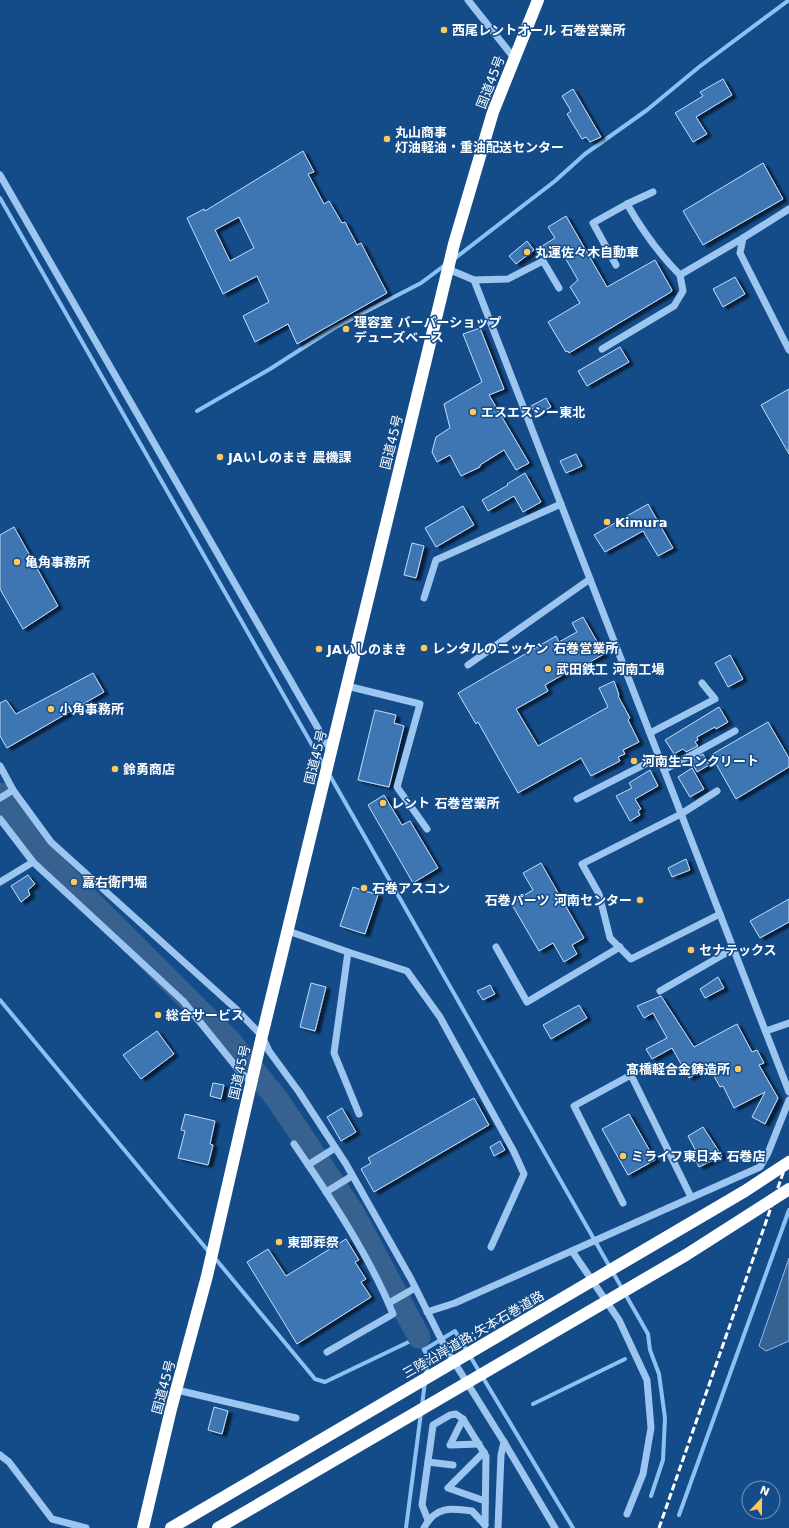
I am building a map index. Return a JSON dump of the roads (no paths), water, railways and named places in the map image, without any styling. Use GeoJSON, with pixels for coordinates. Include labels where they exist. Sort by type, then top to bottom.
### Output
{"type":"FeatureCollection","features":[{"type":"Feature","properties":{"kind":"highway","name":"国道45号"},"geometry":{"type":"LineString","coordinates":[[143,1528],[207,1276],[262,1037],[452,252],[477,161],[493,112],[538,0]]}},
{"type":"Feature","properties":{"kind":"highway","name":"三陸沿岸道路;矢本石巻道路"},"geometry":{"type":"LineString","coordinates":[[171,1528],[745,1191],[789,1162]]}},
{"type":"Feature","properties":{"kind":"highway"},"geometry":{"type":"LineString","coordinates":[[218,1528],[686,1255],[789,1189]]}},
{"type":"Feature","properties":{"kind":"street"},"geometry":{"type":"LineString","coordinates":[[468,0],[514,58]]}},
{"type":"Feature","properties":{"kind":"street"},"geometry":{"type":"LineString","coordinates":[[0,175],[330,755]]}},
{"type":"Feature","properties":{"kind":"street"},"geometry":{"type":"LineString","coordinates":[[616,265],[592,223],[626,204],[653,192]]}},
{"type":"Feature","properties":{"kind":"street"},"geometry":{"type":"LineString","coordinates":[[602,349],[674,306],[683,291],[680,274],[666,260],[641,229],[626,204]]}},
{"type":"Feature","properties":{"kind":"street"},"geometry":{"type":"LineString","coordinates":[[680,274],[743,238],[789,209]]}},
{"type":"Feature","properties":{"kind":"street"},"geometry":{"type":"LineString","coordinates":[[743,238],[740,253],[789,350]]}},
{"type":"Feature","properties":{"kind":"street"},"geometry":{"type":"LineString","coordinates":[[448,269],[474,280],[508,279],[543,261],[560,288]]}},
{"type":"Feature","properties":{"kind":"street"},"geometry":{"type":"LineString","coordinates":[[474,280],[789,1092]]}},
{"type":"Feature","properties":{"kind":"street"},"geometry":{"type":"LineString","coordinates":[[424,598],[436,560],[561,504]]}},
{"type":"Feature","properties":{"kind":"street"},"geometry":{"type":"LineString","coordinates":[[468,665],[590,579]]}},
{"type":"Feature","properties":{"kind":"street"},"geometry":{"type":"LineString","coordinates":[[650,734],[715,699],[702,683]]}},
{"type":"Feature","properties":{"kind":"street"},"geometry":{"type":"LineString","coordinates":[[347,686],[420,704],[397,787],[427,828]]}},
{"type":"Feature","properties":{"kind":"street"},"geometry":{"type":"LineString","coordinates":[[664,770],[735,731]]}},
{"type":"Feature","properties":{"kind":"street"},"geometry":{"type":"LineString","coordinates":[[577,799],[659,758]]}},
{"type":"Feature","properties":{"kind":"street"},"geometry":{"type":"LineString","coordinates":[[0,766],[13,790],[51,842],[236,1009],[262,1037],[269,1050],[299,1092],[352,1177],[415,1288],[445,1347],[555,1528]]}},
{"type":"Feature","properties":{"kind":"street"},"geometry":{"type":"LineString","coordinates":[[0,798],[13,790]]}},
{"type":"Feature","properties":{"kind":"street"},"geometry":{"type":"LineString","coordinates":[[717,791],[681,814],[582,864],[599,894],[610,938],[631,959],[720,914]]}},
{"type":"Feature","properties":{"kind":"street"},"geometry":{"type":"LineString","coordinates":[[0,819],[33,862],[183,1001],[242,1074],[252,1082]]}},
{"type":"Feature","properties":{"kind":"street"},"geometry":{"type":"LineString","coordinates":[[0,882],[33,862]]}},
{"type":"Feature","properties":{"kind":"street"},"geometry":{"type":"LineString","coordinates":[[288,931],[407,971],[440,1017],[514,1152],[524,1174],[491,1247]]}},
{"type":"Feature","properties":{"kind":"street"},"geometry":{"type":"LineString","coordinates":[[496,947],[527,1002],[620,947]]}},
{"type":"Feature","properties":{"kind":"street"},"geometry":{"type":"LineString","coordinates":[[660,990],[734,949]]}},
{"type":"Feature","properties":{"kind":"street"},"geometry":{"type":"LineString","coordinates":[[348,952],[334,1053],[359,1114]]}},
{"type":"Feature","properties":{"kind":"street"},"geometry":{"type":"LineString","coordinates":[[766,1031],[789,1023]]}},
{"type":"Feature","properties":{"kind":"street"},"geometry":{"type":"LineString","coordinates":[[623,1203],[574,1106],[631,1075],[691,1197]]}},
{"type":"Feature","properties":{"kind":"street"},"geometry":{"type":"LineString","coordinates":[[427,1312],[455,1303],[760,1167],[768,1153],[789,1100]]}},
{"type":"Feature","properties":{"kind":"street"},"geometry":{"type":"LineString","coordinates":[[294,1144],[326,1192],[372,1270],[393,1314],[327,1352]]}},
{"type":"Feature","properties":{"kind":"street"},"geometry":{"type":"LineString","coordinates":[[308,1164],[335,1149]]}},
{"type":"Feature","properties":{"kind":"street"},"geometry":{"type":"LineString","coordinates":[[326,1192],[352,1177]]}},
{"type":"Feature","properties":{"kind":"street"},"geometry":{"type":"LineString","coordinates":[[572,1251],[619,1320],[647,1380],[651,1428],[643,1474],[628,1514]]}},
{"type":"Feature","properties":{"kind":"street"},"geometry":{"type":"LineString","coordinates":[[389,1303],[415,1288]]}},
{"type":"Feature","properties":{"kind":"street"},"geometry":{"type":"LineString","coordinates":[[177,1390],[296,1418]]}},
{"type":"Feature","properties":{"kind":"street"},"geometry":{"type":"LineString","coordinates":[[428,1520],[422,1505],[433,1425],[450,1415],[456,1414],[463,1419],[486,1456],[485,1526]]}},
{"type":"Feature","properties":{"kind":"street"},"geometry":{"type":"LineString","coordinates":[[463,1419],[450,1445],[479,1444]]}},
{"type":"Feature","properties":{"kind":"street"},"geometry":{"type":"LineString","coordinates":[[498,1528],[501,1455],[504,1442]]}},
{"type":"Feature","properties":{"kind":"street"},"geometry":{"type":"LineString","coordinates":[[484,1452],[448,1488],[486,1501]]}},
{"type":"Feature","properties":{"kind":"street"},"geometry":{"type":"LineString","coordinates":[[0,1455],[9,1462],[52,1518],[86,1528]]}},
{"type":"Feature","properties":{"kind":"street"},"geometry":{"type":"LineString","coordinates":[[428,1462],[453,1465]]}},
{"type":"Feature","properties":{"kind":"street"},"geometry":{"type":"LineString","coordinates":[[424,1528],[428,1520],[446,1509],[472,1511],[485,1526]]}},
{"type":"Feature","properties":{"kind":"water"},"geometry":{"type":"Polygon","coordinates":[[[789,1258],[789,1341],[766,1351],[759,1346],[789,1258]]]}},
{"type":"Feature","properties":{"kind":"waterway"},"geometry":{"type":"LineString","coordinates":[[454,259],[555,181],[585,154],[647,110],[699,67],[789,0]]}},
{"type":"Feature","properties":{"kind":"waterway"},"geometry":{"type":"LineString","coordinates":[[0,198],[324,766]]}},
{"type":"Feature","properties":{"kind":"waterway"},"geometry":{"type":"LineString","coordinates":[[197,411],[270,369],[334,328],[421,283],[445,265]]}},
{"type":"Feature","properties":{"kind":"waterway"},"geometry":{"type":"LineString","coordinates":[[329,774],[648,1334],[650,1350],[659,1374],[665,1418],[663,1460],[651,1496]]}},
{"type":"Feature","properties":{"kind":"waterway"},"geometry":{"type":"LineString","coordinates":[[0,794],[41,852],[230,1041],[277,1099],[354,1214],[419,1337]]}},
{"type":"Feature","properties":{"kind":"waterway"},"geometry":{"type":"LineString","coordinates":[[0,1000],[209,1252]]}},
{"type":"Feature","properties":{"kind":"waterway"},"geometry":{"type":"LineString","coordinates":[[679,1515],[789,1210]]}},
{"type":"Feature","properties":{"kind":"waterway"},"geometry":{"type":"LineString","coordinates":[[214,1257],[315,1379],[325,1382],[419,1337],[428,1359],[426,1375]]}},
{"type":"Feature","properties":{"kind":"waterway"},"geometry":{"type":"LineString","coordinates":[[424,1350],[455,1331],[573,1528]]}},
{"type":"Feature","properties":{"kind":"waterway"},"geometry":{"type":"LineString","coordinates":[[533,1404],[625,1359]]}},
{"type":"Feature","properties":{"kind":"waterway"},"geometry":{"type":"LineString","coordinates":[[406,1528],[425,1382]]}},
{"type":"Feature","properties":{"kind":"railway"},"geometry":{"type":"LineString","coordinates":[[659,1528],[789,1156]]}},
{"type":"Feature","properties":{"kind":"place","name":"西尾レントオール 石巻営業所"},"geometry":{"type":"Point","coordinates":[444,30]}},
{"type":"Feature","properties":{"kind":"place","name":"丸山商事 灯油軽油・重油配送センター"},"geometry":{"type":"Point","coordinates":[387,139]}},
{"type":"Feature","properties":{"kind":"place","name":"丸運佐々木自動車"},"geometry":{"type":"Point","coordinates":[527,252]}},
{"type":"Feature","properties":{"kind":"place","name":"理容室 バーバーショップ デューズベース"},"geometry":{"type":"Point","coordinates":[346,329]}},
{"type":"Feature","properties":{"kind":"place","name":"エスエスシー東北"},"geometry":{"type":"Point","coordinates":[473,412]}},
{"type":"Feature","properties":{"kind":"place","name":"JAいしのまき 農機課"},"geometry":{"type":"Point","coordinates":[220,457]}},
{"type":"Feature","properties":{"kind":"place","name":"Kimura"},"geometry":{"type":"Point","coordinates":[607,522]}},
{"type":"Feature","properties":{"kind":"place","name":"亀角事務所"},"geometry":{"type":"Point","coordinates":[17,562]}},
{"type":"Feature","properties":{"kind":"place","name":"レンタルのニッケン 石巻営業所"},"geometry":{"type":"Point","coordinates":[424,648]}},
{"type":"Feature","properties":{"kind":"place","name":"JAいしのまき"},"geometry":{"type":"Point","coordinates":[319,649]}},
{"type":"Feature","properties":{"kind":"place","name":"武田鉄工 河南工場"},"geometry":{"type":"Point","coordinates":[548,669]}},
{"type":"Feature","properties":{"kind":"place","name":"小角事務所"},"geometry":{"type":"Point","coordinates":[51,709]}},
{"type":"Feature","properties":{"kind":"place","name":"河南生コンクリート"},"geometry":{"type":"Point","coordinates":[634,761]}},
{"type":"Feature","properties":{"kind":"place","name":"鈴勇商店"},"geometry":{"type":"Point","coordinates":[115,769]}},
{"type":"Feature","properties":{"kind":"place","name":"レント 石巻営業所"},"geometry":{"type":"Point","coordinates":[383,803]}},
{"type":"Feature","properties":{"kind":"place","name":"嘉右衛門堀"},"geometry":{"type":"Point","coordinates":[74,882]}},
{"type":"Feature","properties":{"kind":"place","name":"石巻アスコン"},"geometry":{"type":"Point","coordinates":[364,888]}},
{"type":"Feature","properties":{"kind":"place","name":"石巻パーツ 河南センター"},"geometry":{"type":"Point","coordinates":[640,900]}},
{"type":"Feature","properties":{"kind":"place","name":"セナテックス"},"geometry":{"type":"Point","coordinates":[691,950]}},
{"type":"Feature","properties":{"kind":"place","name":"総合サービス"},"geometry":{"type":"Point","coordinates":[158,1015]}},
{"type":"Feature","properties":{"kind":"place","name":"髙橋軽合金鋳造所"},"geometry":{"type":"Point","coordinates":[738,1069]}},
{"type":"Feature","properties":{"kind":"place","name":"ミライフ東日本 石巻店"},"geometry":{"type":"Point","coordinates":[623,1156]}},
{"type":"Feature","properties":{"kind":"place","name":"東部葬祭"},"geometry":{"type":"Point","coordinates":[279,1242]}}]}
